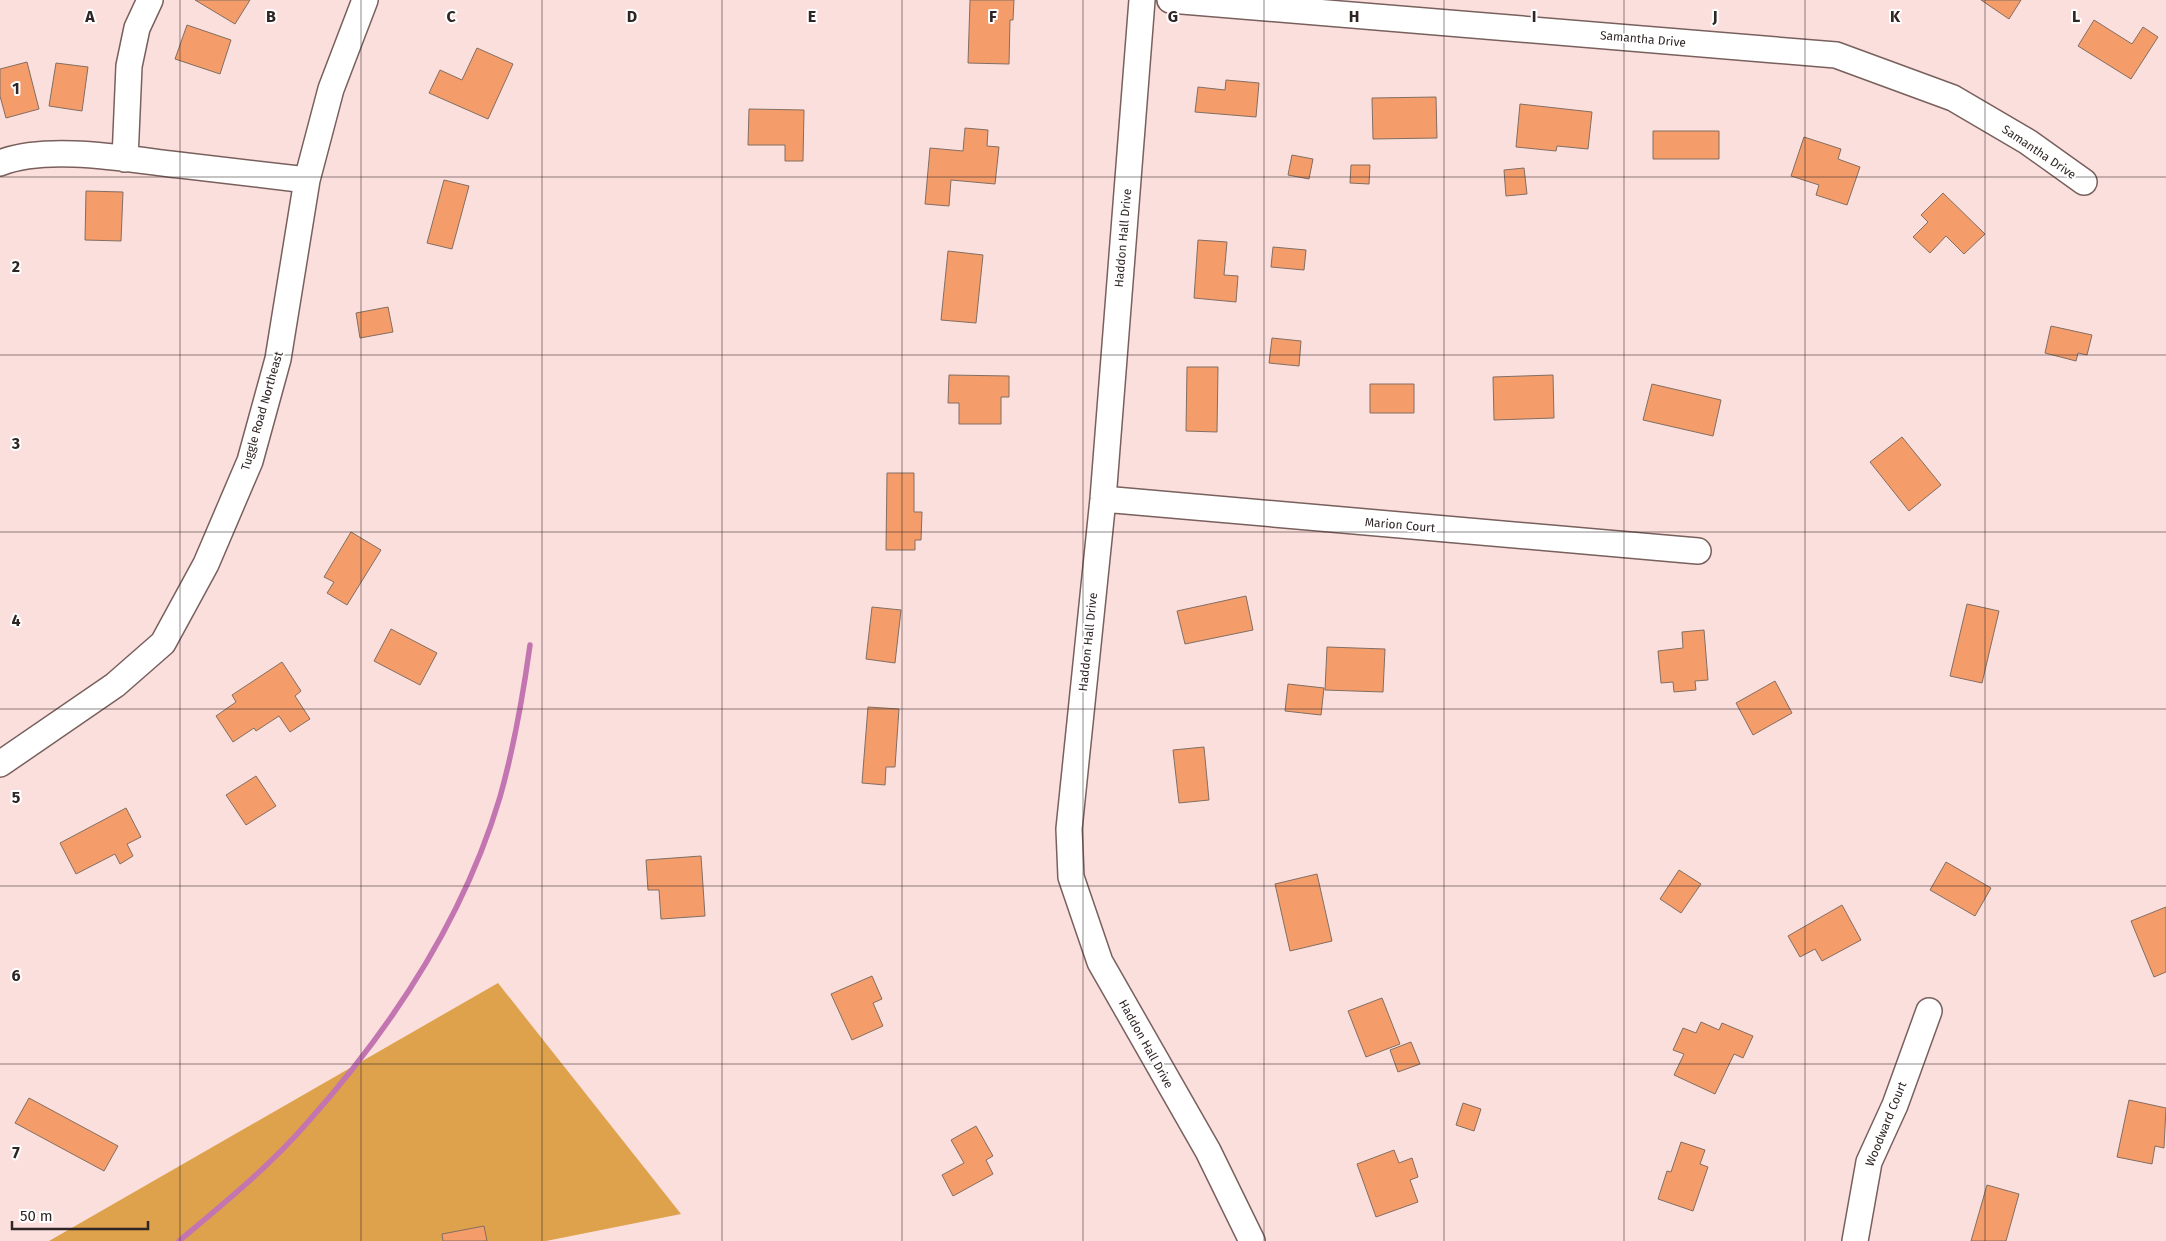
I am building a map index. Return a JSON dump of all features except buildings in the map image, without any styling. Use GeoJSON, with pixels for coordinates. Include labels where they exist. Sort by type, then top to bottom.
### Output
{"type":"FeatureCollection","features":[{"type":"Feature","properties":{"kind":"street"},"geometry":{"type":"LineString","coordinates":[[125,158],[129,66],[137,28],[150,0]]}},
{"type":"Feature","properties":{"kind":"street","name":"Tuggle Road Northeast"},"geometry":{"type":"LineString","coordinates":[[0,764],[115,685],[163,643],[206,564],[250,461],[278,359],[307,180],[331,89],[366,0]]}},
{"type":"Feature","properties":{"kind":"street","name":"Haddon Hall Drive"},"geometry":{"type":"LineString","coordinates":[[1142,0],[1103,499],[1069,829],[1071,877],[1100,962],[1208,1151],[1252,1241]]}},
{"type":"Feature","properties":{"kind":"street","name":"Samantha Drive"},"geometry":{"type":"LineString","coordinates":[[1170,0],[1836,55],[1953,98],[2028,142],[2084,182]]}},
{"type":"Feature","properties":{"kind":"street"},"geometry":{"type":"LineString","coordinates":[[0,163],[14,158],[47,154],[125,158],[307,180]]}},
{"type":"Feature","properties":{"kind":"street","name":"Marion Court"},"geometry":{"type":"LineString","coordinates":[[1103,499],[1698,551]]}},
{"type":"Feature","properties":{"kind":"street","name":"Woodward Court"},"geometry":{"type":"LineString","coordinates":[[1855,1241],[1869,1162],[1895,1105],[1929,1011]]}},
{"type":"Feature","properties":{"kind":"shaded area"},"geometry":{"type":"Polygon","coordinates":[[[498,983],[681,1214],[546,1241],[49,1241],[498,983]]]}},
{"type":"Feature","properties":{"kind":"waterway"},"geometry":{"type":"LineString","coordinates":[[179,1241],[261,1170],[307,1123],[368,1049],[422,970],[466,886],[485,842],[500,797],[518,721],[530,645]]}}]}
